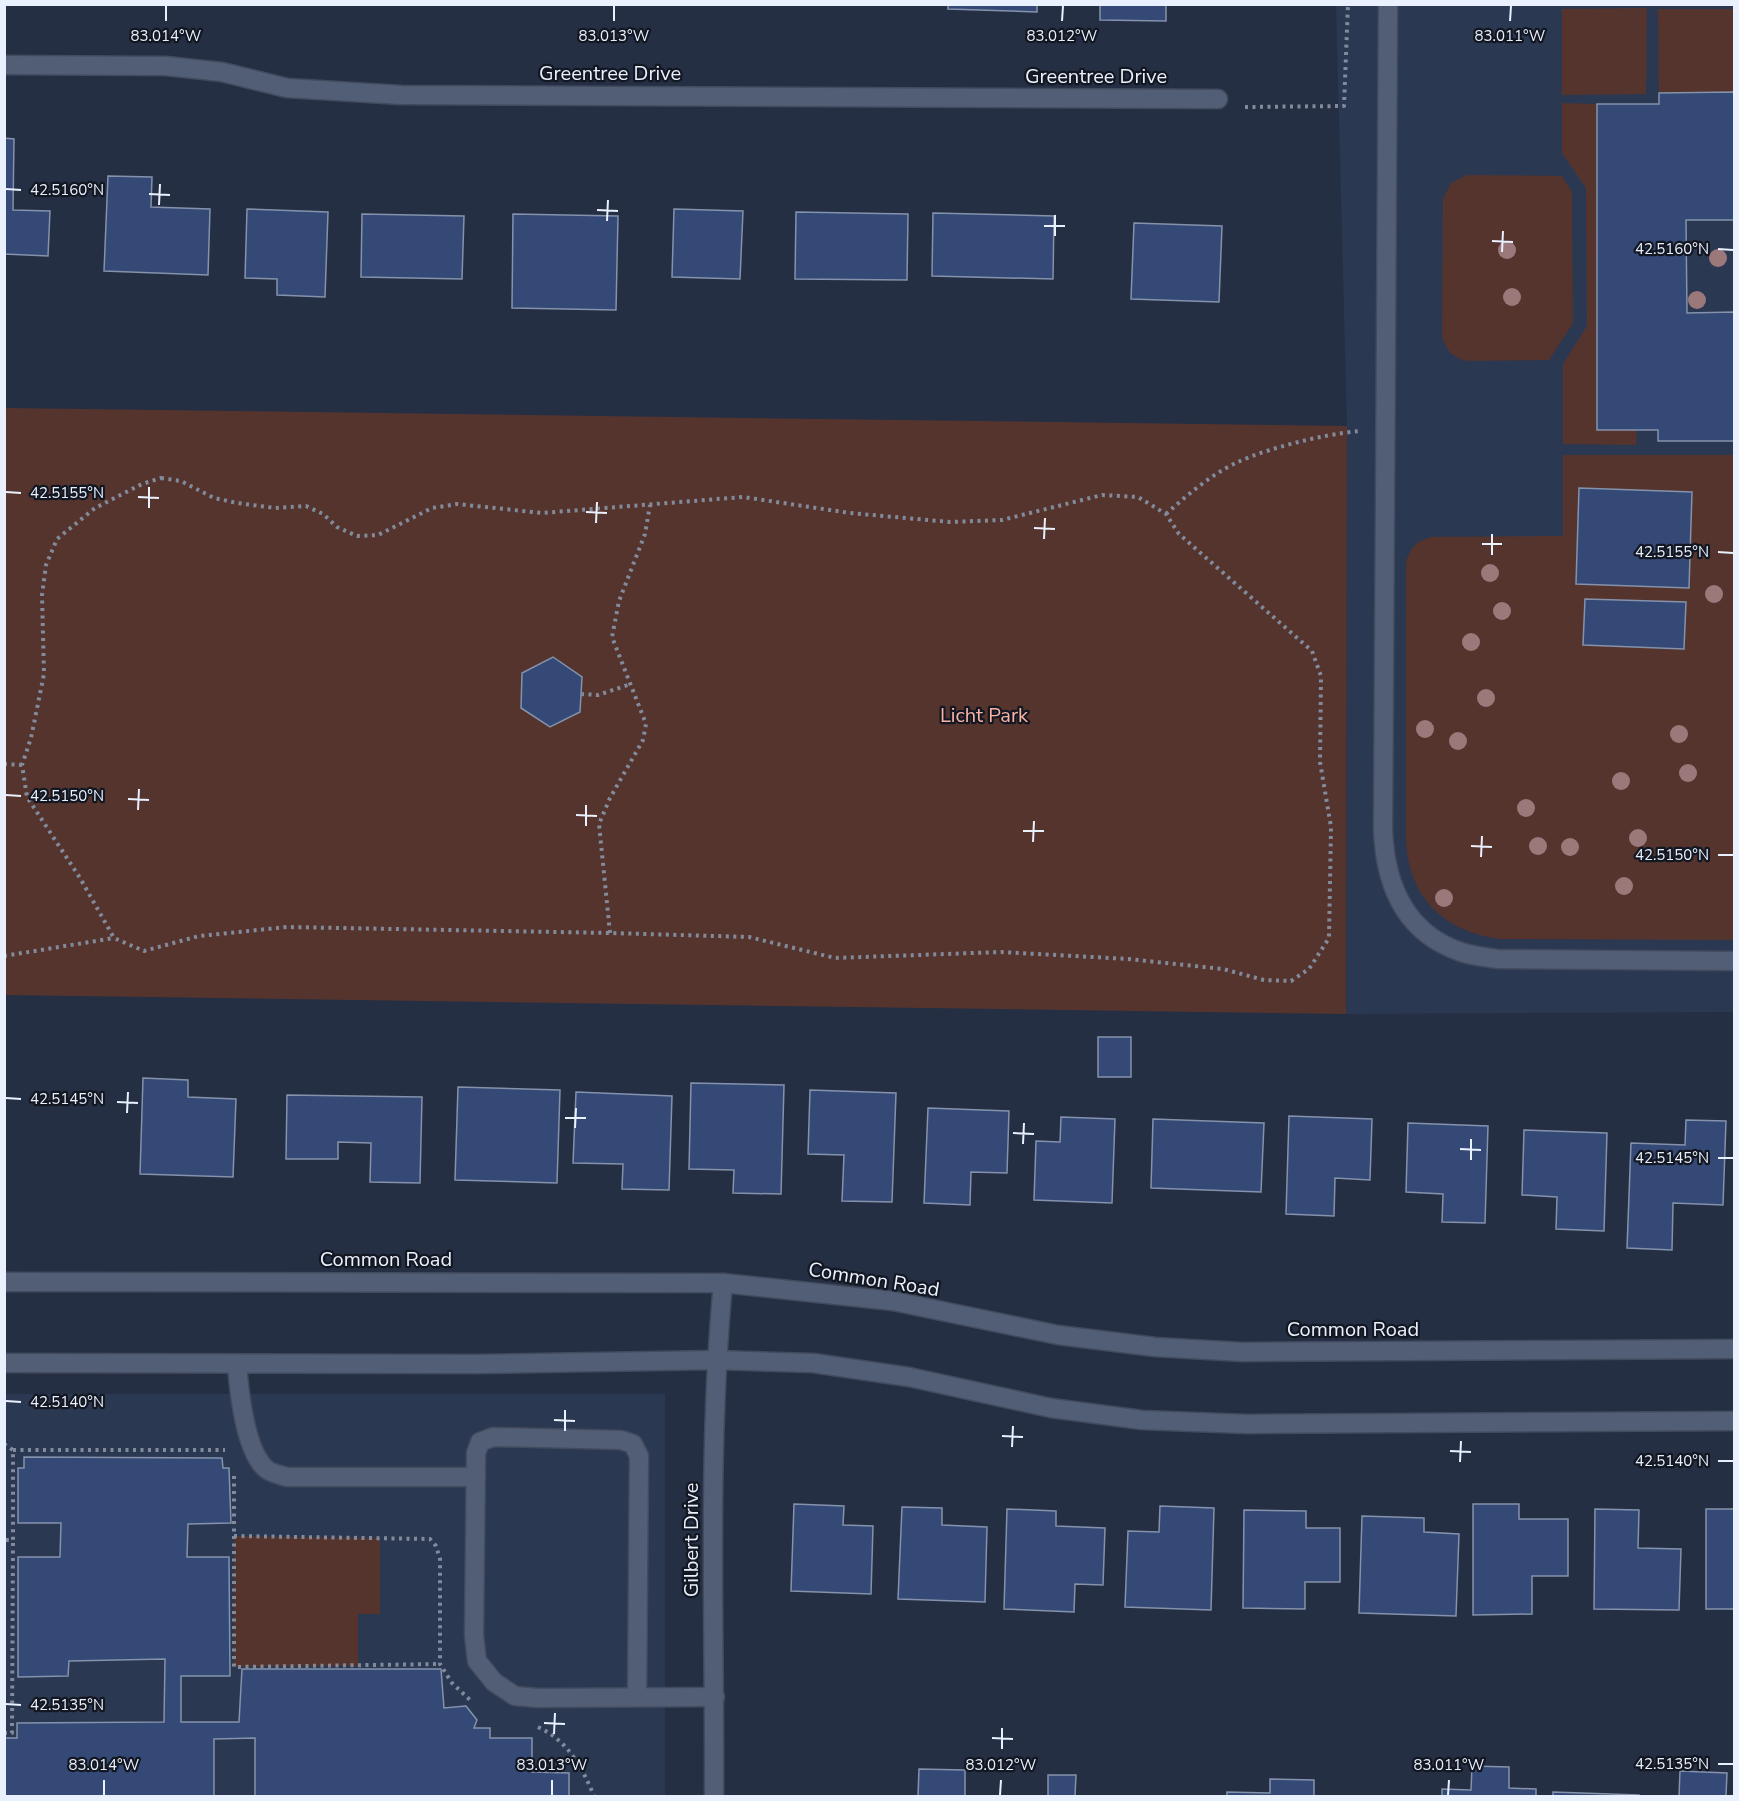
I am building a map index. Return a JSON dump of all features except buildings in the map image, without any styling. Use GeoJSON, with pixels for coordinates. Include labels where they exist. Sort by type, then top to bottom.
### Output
{"type":"FeatureCollection","features":[{"type":"Feature","properties":{"kind":"street"},"geometry":{"type":"LineString","coordinates":[[1388,4],[1384,857],[1404,912],[1428,936],[1462,953],[1497,959],[1734,961]]}},
{"type":"Feature","properties":{"kind":"street","name":"Greentree Drive"},"geometry":{"type":"LineString","coordinates":[[4,65],[166,66],[222,72],[287,88],[401,95],[1218,99]]}},
{"type":"Feature","properties":{"kind":"street","name":"Common Road"},"geometry":{"type":"LineString","coordinates":[[4,1282],[723,1283],[893,1301],[1058,1335],[1155,1347],[1243,1352],[1734,1349]]}},
{"type":"Feature","properties":{"kind":"street","name":"Gilbert Drive"},"geometry":{"type":"LineString","coordinates":[[714,1797],[713,1453],[716,1360],[723,1283]]}},
{"type":"Feature","properties":{"kind":"street"},"geometry":{"type":"LineString","coordinates":[[4,1363],[477,1364],[716,1360],[813,1363],[909,1377],[1051,1408],[1142,1419],[1247,1424],[1734,1420]]}},
{"type":"Feature","properties":{"kind":"street"},"geometry":{"type":"LineString","coordinates":[[237,1364],[246,1424],[257,1460],[267,1471],[287,1477],[476,1478]]}},
{"type":"Feature","properties":{"kind":"street"},"geometry":{"type":"LineString","coordinates":[[637,1697],[639,1456],[633,1444],[621,1440],[493,1437],[480,1442],[476,1453],[474,1635],[477,1661],[494,1682],[514,1696],[538,1698],[715,1697]]}},
{"type":"Feature","properties":{"kind":"path"},"geometry":{"type":"LineString","coordinates":[[1218,99],[1244,106],[1344,106],[1348,4]]}},
{"type":"Feature","properties":{"kind":"path"},"geometry":{"type":"LineString","coordinates":[[1166,514],[1223,469],[1300,442],[1336,433],[1385,430]]}},
{"type":"Feature","properties":{"kind":"path"},"geometry":{"type":"LineString","coordinates":[[4,956],[114,938],[144,951],[199,936],[287,927],[610,933],[749,937],[835,958],[1001,952],[1199,966],[1223,969],[1264,980],[1291,981],[1309,969],[1329,938],[1331,827],[1320,762],[1321,676],[1312,651],[1179,534],[1166,514],[1138,497],[1102,495],[1002,520],[950,522],[850,513],[743,497],[542,513],[457,504],[432,508],[378,535],[357,536],[337,527],[323,514],[306,506],[275,508],[237,503],[214,498],[181,481],[161,478],[142,484],[95,508],[57,539],[46,565],[42,595],[44,674],[31,738],[22,765],[27,797],[80,878],[114,938]]}},
{"type":"Feature","properties":{"kind":"path"},"geometry":{"type":"LineString","coordinates":[[610,933],[599,824],[614,790],[643,740],[646,724],[612,637],[619,602],[645,534],[650,505]]}},
{"type":"Feature","properties":{"kind":"path"},"geometry":{"type":"LineString","coordinates":[[581,694],[598,695],[631,684]]}},
{"type":"Feature","properties":{"kind":"path"},"geometry":{"type":"LineString","coordinates":[[4,764],[22,765]]}},
{"type":"Feature","properties":{"kind":"path"},"geometry":{"type":"LineString","coordinates":[[4,1444],[13,1450],[234,1450]]}},
{"type":"Feature","properties":{"kind":"path"},"geometry":{"type":"LineString","coordinates":[[4,1733],[12,1733],[13,1450]]}},
{"type":"Feature","properties":{"kind":"path"},"geometry":{"type":"LineString","coordinates":[[234,1472],[234,1667],[440,1664]]}},
{"type":"Feature","properties":{"kind":"path"},"geometry":{"type":"LineString","coordinates":[[234,1536],[430,1539],[436,1546],[440,1559],[440,1664],[452,1683],[475,1704]]}},
{"type":"Feature","properties":{"kind":"path"},"geometry":{"type":"LineString","coordinates":[[4,1540],[13,1540]]}},
{"type":"Feature","properties":{"kind":"path"},"geometry":{"type":"LineString","coordinates":[[536,1726],[555,1735],[568,1747],[594,1797]]}},
{"type":"Feature","properties":{"kind":"shaded area"},"geometry":{"type":"Polygon","coordinates":[[[1336,5],[1734,5],[1734,1012],[1346,1014],[1347,426],[1336,5]]]}},
{"type":"Feature","properties":{"kind":"shaded area"},"geometry":{"type":"Polygon","coordinates":[[[4,1394],[665,1394],[665,1796],[5,1796],[4,1394]]]}},
{"type":"Feature","properties":{"kind":"green space"},"geometry":{"type":"Polygon","coordinates":[[[1647,8],[1646,94],[1562,95],[1562,9],[1647,8]]]}},
{"type":"Feature","properties":{"kind":"green space"},"geometry":{"type":"Polygon","coordinates":[[[1658,9],[1734,9],[1734,92],[1659,93],[1658,9]]]}},
{"type":"Feature","properties":{"kind":"green space"},"geometry":{"type":"Polygon","coordinates":[[[1562,103],[1597,104],[1597,430],[1637,430],[1636,445],[1563,444],[1563,364],[1587,326],[1586,188],[1562,153],[1562,103]]]}},
{"type":"Feature","properties":{"kind":"green space"},"geometry":{"type":"Polygon","coordinates":[[[1467,175],[1562,176],[1572,192],[1573,323],[1549,360],[1468,361],[1454,356],[1446,346],[1442,336],[1443,199],[1451,183],[1467,175]]]}},
{"type":"Feature","properties":{"kind":"green space","name":"Licht Park"},"geometry":{"type":"Polygon","coordinates":[[[5,408],[1347,426],[1346,1014],[5,995],[5,408]]]}},
{"type":"Feature","properties":{"kind":"green space"},"geometry":{"type":"Polygon","coordinates":[[[1563,455],[1734,455],[1734,940],[1498,939],[1478,935],[1446,919],[1432,908],[1414,879],[1406,841],[1406,562],[1415,545],[1433,537],[1563,536],[1563,455]]]}},
{"type":"Feature","properties":{"kind":"green space"},"geometry":{"type":"Polygon","coordinates":[[[234,1536],[380,1538],[380,1614],[358,1614],[358,1666],[234,1667],[234,1536]]]}}]}
